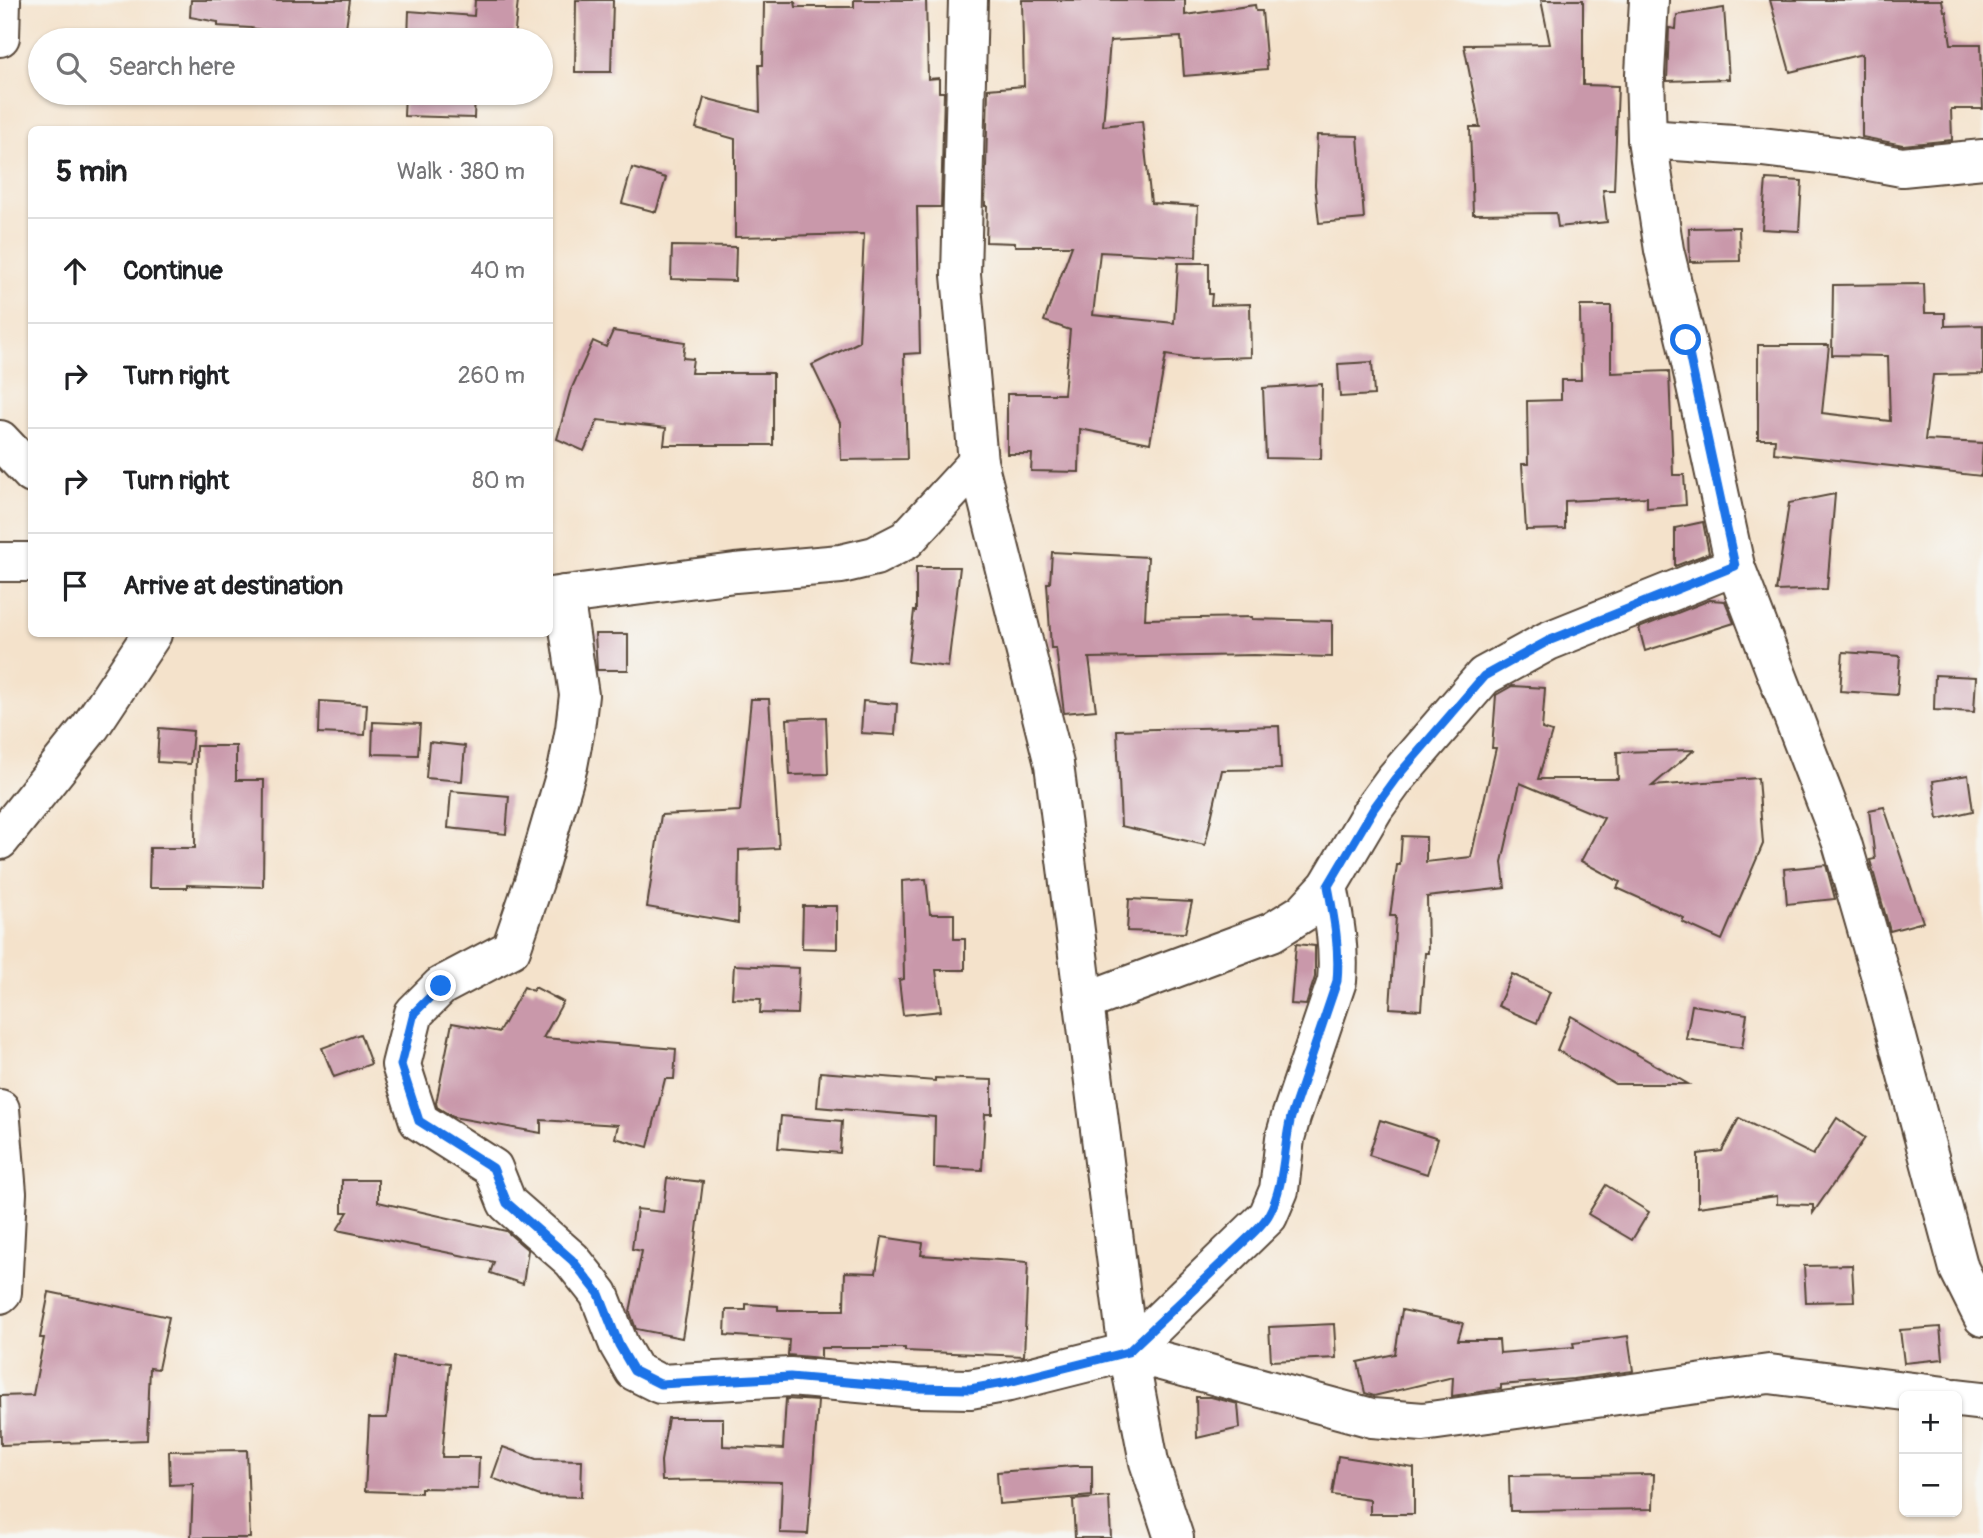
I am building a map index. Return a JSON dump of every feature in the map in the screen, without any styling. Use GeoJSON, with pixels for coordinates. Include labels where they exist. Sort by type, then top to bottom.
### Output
{"type":"FeatureCollection","features":[{"type":"Feature","properties":{"kind":"street"},"geometry":{"type":"LineString","coordinates":[[0,37],[1,0]]}},
{"type":"Feature","properties":{"kind":"street"},"geometry":{"type":"LineString","coordinates":[[968,0],[961,275],[978,462],[1054,764],[1128,1352],[1149,1462],[1174,1538]]}},
{"type":"Feature","properties":{"kind":"street"},"geometry":{"type":"LineString","coordinates":[[1649,0],[1647,139],[1664,250],[1735,566],[1842,843],[1959,1269],[1983,1317]]}},
{"type":"Feature","properties":{"kind":"street"},"geometry":{"type":"LineString","coordinates":[[1647,139],[1762,147],[1902,167],[1983,159]]}},
{"type":"Feature","properties":{"kind":"street"},"geometry":{"type":"LineString","coordinates":[[0,440],[28,470]]}},
{"type":"Feature","properties":{"kind":"street"},"geometry":{"type":"LineString","coordinates":[[978,462],[906,540],[875,556],[841,564],[735,573],[557,596],[579,695],[568,766],[534,882],[511,949],[441,986],[414,1013],[401,1065],[419,1121],[493,1168],[507,1203],[572,1260],[599,1294],[619,1345],[634,1371],[660,1384],[790,1377],[916,1388],[970,1389],[1128,1352],[1372,1418],[1423,1422],[1769,1374],[1905,1391]]}},
{"type":"Feature","properties":{"kind":"street"},"geometry":{"type":"LineString","coordinates":[[0,562],[28,562]]}},
{"type":"Feature","properties":{"kind":"street"},"geometry":{"type":"LineString","coordinates":[[1084,1002],[1272,932],[1304,912],[1328,886],[1374,808],[1395,779],[1484,676],[1548,641],[1735,566]]}},
{"type":"Feature","properties":{"kind":"street"},"geometry":{"type":"LineString","coordinates":[[0,841],[91,726],[150,637]]}},
{"type":"Feature","properties":{"kind":"street"},"geometry":{"type":"LineString","coordinates":[[1128,1352],[1268,1216],[1279,1190],[1285,1138],[1291,1117],[1337,981],[1338,937],[1328,886]]}},
{"type":"Feature","properties":{"kind":"street"},"geometry":{"type":"LineString","coordinates":[[0,1109],[7,1193],[0,1294]]}},
{"type":"Feature","properties":{"kind":"street"},"geometry":{"type":"LineString","coordinates":[[1962,1399],[1983,1401]]}},
{"type":"Feature","properties":{"kind":"building"},"geometry":{"type":"Polygon","coordinates":[[[191,0],[350,0],[346,28],[218,26],[218,22],[190,17],[191,0]]]}},
{"type":"Feature","properties":{"kind":"building"},"geometry":{"type":"Polygon","coordinates":[[[475,0],[518,0],[515,28],[408,28],[409,11],[474,16],[475,0]]]}},
{"type":"Feature","properties":{"kind":"building"},"geometry":{"type":"Polygon","coordinates":[[[576,0],[613,0],[611,72],[575,72],[576,0]]]}},
{"type":"Feature","properties":{"kind":"building"},"geometry":{"type":"Polygon","coordinates":[[[854,0],[926,0],[928,79],[939,78],[939,92],[944,92],[941,207],[917,207],[920,353],[904,354],[907,459],[841,460],[840,423],[812,365],[859,342],[864,234],[735,237],[735,139],[696,128],[704,98],[760,112],[759,65],[763,65],[764,2],[795,2],[796,7],[854,7],[854,0]]]}},
{"type":"Feature","properties":{"kind":"building"},"geometry":{"type":"Polygon","coordinates":[[[1022,0],[1185,0],[1185,15],[1255,5],[1256,11],[1262,11],[1267,69],[1184,76],[1181,37],[1110,41],[1103,126],[1142,121],[1151,203],[1198,206],[1196,257],[1100,252],[1093,315],[1174,323],[1178,263],[1209,263],[1211,305],[1250,304],[1251,357],[1192,359],[1166,355],[1150,443],[1080,429],[1079,472],[1031,471],[1032,454],[1007,454],[1007,394],[1064,394],[1070,330],[1044,321],[1072,246],[1015,246],[1015,243],[986,242],[988,89],[1024,86],[1022,0]]]}},
{"type":"Feature","properties":{"kind":"building"},"geometry":{"type":"Polygon","coordinates":[[[1541,0],[1583,0],[1583,85],[1618,86],[1614,190],[1603,190],[1607,222],[1558,227],[1556,213],[1473,214],[1470,127],[1480,127],[1464,45],[1550,44],[1541,0]]]}},
{"type":"Feature","properties":{"kind":"building"},"geometry":{"type":"Polygon","coordinates":[[[1770,0],[1942,0],[1951,44],[1981,44],[1983,109],[1951,109],[1952,140],[1903,145],[1862,137],[1862,54],[1790,72],[1770,0]]]}},
{"type":"Feature","properties":{"kind":"building"},"geometry":{"type":"Polygon","coordinates":[[[1724,8],[1729,79],[1667,81],[1669,28],[1676,29],[1677,15],[1724,8]]]}},
{"type":"Feature","properties":{"kind":"building"},"geometry":{"type":"Polygon","coordinates":[[[404,105],[475,105],[474,118],[404,116],[404,105]]]}},
{"type":"Feature","properties":{"kind":"building"},"geometry":{"type":"Polygon","coordinates":[[[1317,135],[1358,136],[1364,219],[1319,223],[1315,185],[1317,135]]]}},
{"type":"Feature","properties":{"kind":"building"},"geometry":{"type":"Polygon","coordinates":[[[632,168],[666,178],[656,212],[622,203],[632,168]]]}},
{"type":"Feature","properties":{"kind":"building"},"geometry":{"type":"Polygon","coordinates":[[[1766,179],[1802,181],[1799,231],[1762,229],[1766,179]]]}},
{"type":"Feature","properties":{"kind":"building"},"geometry":{"type":"Polygon","coordinates":[[[1739,227],[1740,261],[1690,262],[1689,228],[1739,227]]]}},
{"type":"Feature","properties":{"kind":"building"},"geometry":{"type":"Polygon","coordinates":[[[672,246],[736,247],[735,281],[671,279],[672,246]]]}},
{"type":"Feature","properties":{"kind":"building"},"geometry":{"type":"Polygon","coordinates":[[[1924,284],[1925,313],[1945,313],[1945,326],[1983,325],[1983,374],[1933,375],[1925,440],[1983,443],[1981,476],[1774,453],[1775,439],[1758,439],[1758,345],[1829,345],[1822,413],[1890,421],[1888,356],[1832,355],[1833,285],[1924,284]]]}},
{"type":"Feature","properties":{"kind":"building"},"geometry":{"type":"Polygon","coordinates":[[[1580,306],[1611,306],[1611,373],[1669,371],[1673,475],[1684,475],[1686,505],[1647,508],[1647,497],[1565,501],[1565,529],[1526,530],[1522,464],[1528,464],[1527,401],[1561,400],[1561,380],[1581,380],[1580,306]]]}},
{"type":"Feature","properties":{"kind":"building"},"geometry":{"type":"Polygon","coordinates":[[[613,331],[685,342],[683,358],[693,359],[691,373],[773,373],[773,445],[664,445],[666,428],[598,420],[584,451],[557,439],[570,392],[593,341],[606,347],[613,331]]]}},
{"type":"Feature","properties":{"kind":"building"},"geometry":{"type":"Polygon","coordinates":[[[1372,362],[1374,395],[1340,397],[1338,364],[1372,362]]]}},
{"type":"Feature","properties":{"kind":"building"},"geometry":{"type":"Polygon","coordinates":[[[1322,384],[1321,459],[1266,458],[1263,388],[1322,384]]]}},
{"type":"Feature","properties":{"kind":"building"},"geometry":{"type":"Polygon","coordinates":[[[1835,494],[1827,589],[1776,591],[1789,503],[1835,494]]]}},
{"type":"Feature","properties":{"kind":"building"},"geometry":{"type":"Polygon","coordinates":[[[1703,522],[1709,553],[1675,566],[1675,528],[1703,522]]]}},
{"type":"Feature","properties":{"kind":"building"},"geometry":{"type":"Polygon","coordinates":[[[1052,552],[1148,557],[1145,619],[1252,617],[1332,621],[1332,657],[1254,655],[1089,658],[1096,710],[1064,713],[1056,648],[1051,648],[1047,583],[1050,583],[1052,552]]]}},
{"type":"Feature","properties":{"kind":"building"},"geometry":{"type":"Polygon","coordinates":[[[916,567],[960,567],[948,667],[908,662],[916,611],[916,567]]]}},
{"type":"Feature","properties":{"kind":"building"},"geometry":{"type":"Polygon","coordinates":[[[1710,600],[1725,601],[1734,623],[1645,651],[1639,628],[1710,600]]]}},
{"type":"Feature","properties":{"kind":"building"},"geometry":{"type":"Polygon","coordinates":[[[595,634],[628,634],[628,670],[597,670],[595,634]]]}},
{"type":"Feature","properties":{"kind":"building"},"geometry":{"type":"Polygon","coordinates":[[[1843,652],[1900,656],[1897,695],[1840,691],[1843,652]]]}},
{"type":"Feature","properties":{"kind":"building"},"geometry":{"type":"Polygon","coordinates":[[[1935,675],[1976,677],[1974,712],[1934,710],[1935,675]]]}},
{"type":"Feature","properties":{"kind":"building"},"geometry":{"type":"Polygon","coordinates":[[[1512,686],[1545,688],[1542,729],[1552,732],[1538,779],[1618,779],[1617,752],[1694,750],[1652,786],[1758,778],[1763,844],[1722,940],[1682,922],[1684,918],[1617,888],[1620,882],[1581,861],[1604,818],[1520,783],[1502,862],[1505,888],[1427,897],[1428,953],[1425,953],[1421,1010],[1390,1008],[1396,916],[1390,916],[1397,865],[1400,865],[1402,836],[1426,837],[1426,862],[1471,857],[1496,748],[1492,748],[1496,695],[1512,686]]]}},
{"type":"Feature","properties":{"kind":"building"},"geometry":{"type":"Polygon","coordinates":[[[751,699],[769,699],[779,848],[739,850],[738,923],[647,907],[661,815],[740,811],[751,699]]]}},
{"type":"Feature","properties":{"kind":"building"},"geometry":{"type":"Polygon","coordinates":[[[320,701],[367,704],[365,735],[319,733],[320,701]]]}},
{"type":"Feature","properties":{"kind":"building"},"geometry":{"type":"Polygon","coordinates":[[[863,701],[897,704],[895,735],[861,733],[863,701]]]}},
{"type":"Feature","properties":{"kind":"building"},"geometry":{"type":"Polygon","coordinates":[[[826,717],[828,774],[790,775],[787,719],[826,717]]]}},
{"type":"Feature","properties":{"kind":"building"},"geometry":{"type":"Polygon","coordinates":[[[373,722],[420,724],[418,755],[372,754],[373,722]]]}},
{"type":"Feature","properties":{"kind":"building"},"geometry":{"type":"Polygon","coordinates":[[[1279,726],[1281,769],[1222,770],[1205,845],[1121,826],[1117,730],[1279,726]]]}},
{"type":"Feature","properties":{"kind":"building"},"geometry":{"type":"Polygon","coordinates":[[[159,728],[193,731],[190,764],[157,762],[159,728]]]}},
{"type":"Feature","properties":{"kind":"building"},"geometry":{"type":"Polygon","coordinates":[[[429,742],[465,746],[462,781],[426,778],[429,742]]]}},
{"type":"Feature","properties":{"kind":"building"},"geometry":{"type":"Polygon","coordinates":[[[196,746],[236,746],[236,780],[264,780],[263,887],[187,885],[187,888],[149,888],[150,848],[195,848],[196,746]]]}},
{"type":"Feature","properties":{"kind":"building"},"geometry":{"type":"Polygon","coordinates":[[[1968,775],[1973,811],[1938,819],[1933,781],[1968,775]]]}},
{"type":"Feature","properties":{"kind":"building"},"geometry":{"type":"Polygon","coordinates":[[[451,791],[509,796],[506,834],[448,828],[451,791]]]}},
{"type":"Feature","properties":{"kind":"building"},"geometry":{"type":"Polygon","coordinates":[[[1884,807],[1923,922],[1890,931],[1870,860],[1875,859],[1869,810],[1884,807]]]}},
{"type":"Feature","properties":{"kind":"building"},"geometry":{"type":"Polygon","coordinates":[[[1826,865],[1835,899],[1787,904],[1784,869],[1826,865]]]}},
{"type":"Feature","properties":{"kind":"building"},"geometry":{"type":"Polygon","coordinates":[[[926,879],[930,914],[954,914],[954,939],[965,939],[965,970],[936,970],[941,1011],[903,1015],[899,980],[904,979],[902,881],[926,879]]]}},
{"type":"Feature","properties":{"kind":"building"},"geometry":{"type":"Polygon","coordinates":[[[1129,899],[1192,902],[1185,933],[1127,931],[1129,899]]]}},
{"type":"Feature","properties":{"kind":"building"},"geometry":{"type":"Polygon","coordinates":[[[803,906],[837,906],[837,949],[802,948],[803,906]]]}},
{"type":"Feature","properties":{"kind":"building"},"geometry":{"type":"Polygon","coordinates":[[[1296,944],[1315,946],[1315,977],[1306,1005],[1291,1004],[1296,944]]]}},
{"type":"Feature","properties":{"kind":"building"},"geometry":{"type":"Polygon","coordinates":[[[734,965],[799,968],[797,1014],[760,1013],[761,999],[732,998],[734,965]]]}},
{"type":"Feature","properties":{"kind":"building"},"geometry":{"type":"Polygon","coordinates":[[[1512,974],[1550,992],[1537,1023],[1498,1006],[1512,974]]]}},
{"type":"Feature","properties":{"kind":"building"},"geometry":{"type":"Polygon","coordinates":[[[524,987],[533,991],[535,987],[563,1002],[543,1038],[676,1049],[674,1079],[665,1079],[648,1147],[615,1138],[618,1125],[541,1120],[541,1133],[453,1117],[437,1107],[452,1023],[499,1032],[524,987]]]}},
{"type":"Feature","properties":{"kind":"building"},"geometry":{"type":"Polygon","coordinates":[[[1692,1005],[1747,1014],[1742,1048],[1686,1039],[1692,1005]]]}},
{"type":"Feature","properties":{"kind":"building"},"geometry":{"type":"Polygon","coordinates":[[[1571,1016],[1688,1084],[1615,1084],[1557,1050],[1571,1016]]]}},
{"type":"Feature","properties":{"kind":"building"},"geometry":{"type":"Polygon","coordinates":[[[360,1034],[371,1064],[334,1077],[322,1048],[360,1034]]]}},
{"type":"Feature","properties":{"kind":"building"},"geometry":{"type":"Polygon","coordinates":[[[820,1072],[935,1081],[935,1078],[992,1080],[992,1114],[985,1114],[982,1170],[934,1168],[935,1117],[817,1107],[820,1072]]]}},
{"type":"Feature","properties":{"kind":"building"},"geometry":{"type":"Polygon","coordinates":[[[781,1116],[842,1121],[840,1153],[778,1148],[781,1116]]]}},
{"type":"Feature","properties":{"kind":"building"},"geometry":{"type":"Polygon","coordinates":[[[1739,1118],[1813,1155],[1837,1118],[1865,1138],[1813,1213],[1813,1205],[1777,1204],[1777,1196],[1698,1207],[1698,1154],[1722,1151],[1739,1118]]]}},
{"type":"Feature","properties":{"kind":"building"},"geometry":{"type":"Polygon","coordinates":[[[1380,1120],[1438,1139],[1427,1174],[1369,1155],[1380,1120]]]}},
{"type":"Feature","properties":{"kind":"building"},"geometry":{"type":"Polygon","coordinates":[[[667,1178],[703,1182],[682,1338],[636,1329],[630,1312],[642,1251],[632,1249],[637,1209],[663,1212],[667,1178]]]}},
{"type":"Feature","properties":{"kind":"building"},"geometry":{"type":"Polygon","coordinates":[[[342,1180],[378,1180],[378,1202],[506,1231],[528,1250],[523,1284],[490,1273],[494,1262],[337,1230],[348,1212],[342,1212],[342,1180]]]}},
{"type":"Feature","properties":{"kind":"building"},"geometry":{"type":"Polygon","coordinates":[[[1606,1185],[1649,1212],[1632,1240],[1588,1214],[1606,1185]]]}},
{"type":"Feature","properties":{"kind":"building"},"geometry":{"type":"Polygon","coordinates":[[[882,1237],[923,1243],[921,1255],[1028,1262],[1024,1356],[905,1351],[905,1348],[821,1348],[821,1358],[788,1355],[789,1340],[725,1335],[726,1310],[746,1310],[746,1304],[778,1306],[778,1310],[844,1310],[845,1272],[876,1273],[882,1237]]]}},
{"type":"Feature","properties":{"kind":"building"},"geometry":{"type":"Polygon","coordinates":[[[1852,1265],[1854,1301],[1806,1302],[1804,1266],[1852,1265]]]}},
{"type":"Feature","properties":{"kind":"building"},"geometry":{"type":"Polygon","coordinates":[[[49,1292],[169,1317],[158,1369],[150,1368],[147,1440],[1,1445],[0,1396],[33,1395],[44,1338],[40,1338],[49,1292]]]}},
{"type":"Feature","properties":{"kind":"building"},"geometry":{"type":"Polygon","coordinates":[[[1402,1310],[1463,1323],[1458,1340],[1499,1340],[1500,1353],[1574,1347],[1573,1343],[1628,1336],[1633,1371],[1501,1385],[1501,1389],[1452,1396],[1453,1377],[1374,1396],[1365,1393],[1358,1362],[1395,1354],[1402,1310]]]}},
{"type":"Feature","properties":{"kind":"building"},"geometry":{"type":"Polygon","coordinates":[[[1334,1324],[1336,1358],[1271,1361],[1269,1327],[1334,1324]]]}},
{"type":"Feature","properties":{"kind":"building"},"geometry":{"type":"Polygon","coordinates":[[[1940,1327],[1943,1359],[1904,1363],[1900,1330],[1940,1327]]]}},
{"type":"Feature","properties":{"kind":"building"},"geometry":{"type":"Polygon","coordinates":[[[394,1357],[450,1363],[442,1457],[479,1457],[478,1489],[421,1488],[421,1493],[365,1491],[369,1418],[387,1418],[394,1357]]]}},
{"type":"Feature","properties":{"kind":"building"},"geometry":{"type":"Polygon","coordinates":[[[1196,1397],[1211,1397],[1238,1404],[1240,1428],[1197,1438],[1196,1397]]]}},
{"type":"Feature","properties":{"kind":"building"},"geometry":{"type":"Polygon","coordinates":[[[786,1399],[818,1401],[808,1534],[780,1533],[782,1482],[662,1481],[661,1461],[668,1418],[723,1418],[723,1446],[783,1449],[786,1399]]]}},
{"type":"Feature","properties":{"kind":"building"},"geometry":{"type":"Polygon","coordinates":[[[503,1447],[536,1459],[582,1460],[581,1497],[540,1496],[492,1478],[503,1447]]]}},
{"type":"Feature","properties":{"kind":"building"},"geometry":{"type":"Polygon","coordinates":[[[247,1450],[250,1538],[191,1538],[193,1484],[170,1485],[169,1451],[247,1450]]]}},
{"type":"Feature","properties":{"kind":"building"},"geometry":{"type":"Polygon","coordinates":[[[1338,1456],[1414,1468],[1414,1514],[1370,1514],[1370,1500],[1332,1495],[1338,1456]]]}},
{"type":"Feature","properties":{"kind":"building"},"geometry":{"type":"Polygon","coordinates":[[[1092,1466],[1092,1496],[999,1504],[997,1472],[1092,1466]]]}},
{"type":"Feature","properties":{"kind":"building"},"geometry":{"type":"Polygon","coordinates":[[[1654,1474],[1653,1509],[1510,1511],[1509,1476],[1654,1474]]]}},
{"type":"Feature","properties":{"kind":"building"},"geometry":{"type":"Polygon","coordinates":[[[1109,1497],[1111,1538],[1075,1538],[1073,1500],[1109,1497]]]}},
{"type":"Feature","properties":{"kind":"route"},"geometry":{"type":"LineString","coordinates":[[441,986],[414,1013],[401,1065],[419,1121],[493,1168],[507,1203],[572,1260],[599,1294],[619,1345],[634,1371],[660,1384],[790,1377],[916,1388],[970,1389],[1128,1352],[1268,1216],[1279,1190],[1285,1138],[1291,1117],[1337,981],[1338,937],[1328,886],[1374,808],[1395,779],[1484,676],[1548,641],[1735,566],[1686,340]]}}]}
